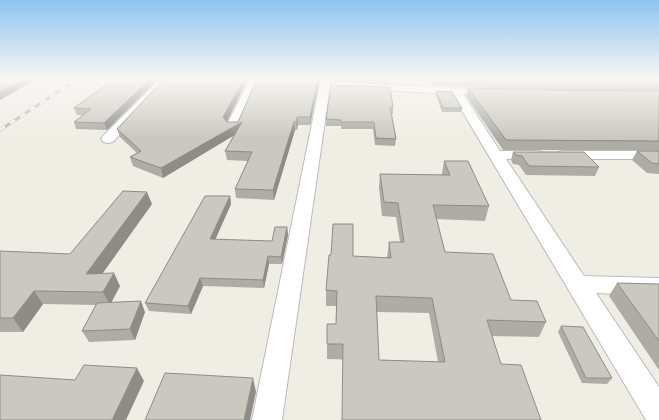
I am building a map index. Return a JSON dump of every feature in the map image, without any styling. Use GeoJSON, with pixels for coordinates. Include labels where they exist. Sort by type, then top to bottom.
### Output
{"type":"FeatureCollection","features":[{"type":"Feature","properties":{"kind":"street"},"geometry":{"type":"LineString","coordinates":[[108,140],[147,99]]}},
{"type":"Feature","properties":{"kind":"street"},"geometry":{"type":"LineString","coordinates":[[233,126],[246,99]]}},
{"type":"Feature","properties":{"kind":"street"},"geometry":{"type":"LineString","coordinates":[[267,420],[326,99]]}},
{"type":"Feature","properties":{"kind":"street"},"geometry":{"type":"LineString","coordinates":[[460,99],[659,414]]}},
{"type":"Feature","properties":{"kind":"street"},"geometry":{"type":"LineString","coordinates":[[496,155],[659,155]]}},
{"type":"Feature","properties":{"kind":"street"},"geometry":{"type":"LineString","coordinates":[[578,284],[659,287]]}},
{"type":"Feature","properties":{"kind":"building"},"geometry":{"type":"Polygon","coordinates":[[[87,99],[130,99],[104,123],[74,122],[91,109],[74,108],[87,99]]]}},
{"type":"Feature","properties":{"kind":"building"},"geometry":{"type":"Polygon","coordinates":[[[146,99],[233,99],[223,117],[227,122],[238,122],[248,99],[314,99],[310,117],[297,117],[296,122],[294,122],[273,190],[235,189],[252,152],[225,151],[242,122],[161,168],[130,157],[141,151],[117,129],[146,99]]]}},
{"type":"Feature","properties":{"kind":"building"},"geometry":{"type":"Polygon","coordinates":[[[329,99],[392,99],[393,107],[390,107],[396,139],[376,138],[374,122],[341,122],[341,120],[326,119],[329,99]]]}},
{"type":"Feature","properties":{"kind":"building"},"geometry":{"type":"Polygon","coordinates":[[[439,99],[456,99],[462,108],[443,108],[439,99]]]}},
{"type":"Feature","properties":{"kind":"building"},"geometry":{"type":"Polygon","coordinates":[[[476,99],[659,99],[659,141],[506,140],[476,99]]]}},
{"type":"Feature","properties":{"kind":"building"},"geometry":{"type":"Polygon","coordinates":[[[637,151],[659,151],[659,164],[652,163],[637,151]]]}},
{"type":"Feature","properties":{"kind":"building"},"geometry":{"type":"Polygon","coordinates":[[[513,152],[584,152],[599,167],[529,166],[522,156],[516,155],[513,152]]]}},
{"type":"Feature","properties":{"kind":"building"},"geometry":{"type":"Polygon","coordinates":[[[444,161],[468,161],[489,206],[433,205],[445,252],[493,254],[511,300],[537,301],[546,322],[487,320],[501,364],[521,365],[541,420],[342,420],[343,344],[327,344],[327,324],[336,324],[337,291],[326,290],[329,255],[331,255],[333,224],[353,224],[353,256],[391,258],[389,242],[404,242],[398,203],[384,202],[380,174],[450,175],[444,161]],[[376,296],[379,360],[445,362],[432,298],[376,296]]]}},
{"type":"Feature","properties":{"kind":"building"},"geometry":{"type":"Polygon","coordinates":[[[123,191],[147,192],[86,274],[114,273],[103,292],[34,291],[13,318],[0,318],[0,251],[70,254],[123,191]]]}},
{"type":"Feature","properties":{"kind":"building"},"geometry":{"type":"Polygon","coordinates":[[[205,196],[230,196],[210,239],[272,241],[275,227],[287,227],[281,257],[268,256],[263,280],[200,278],[188,306],[145,303],[205,196]]]}},
{"type":"Feature","properties":{"kind":"building"},"geometry":{"type":"Polygon","coordinates":[[[617,283],[659,284],[659,341],[617,283]]]}},
{"type":"Feature","properties":{"kind":"building"},"geometry":{"type":"Polygon","coordinates":[[[141,301],[130,329],[82,331],[97,303],[141,301]]]}},
{"type":"Feature","properties":{"kind":"building"},"geometry":{"type":"Polygon","coordinates":[[[561,326],[583,327],[612,378],[586,378],[561,326]]]}},
{"type":"Feature","properties":{"kind":"building"},"geometry":{"type":"Polygon","coordinates":[[[84,365],[137,368],[112,420],[0,420],[0,375],[75,380],[84,365]]]}},
{"type":"Feature","properties":{"kind":"building"},"geometry":{"type":"Polygon","coordinates":[[[165,373],[253,378],[244,420],[145,420],[165,373]]]}},
{"type":"Feature","properties":{"kind":"railway"},"geometry":{"type":"LineString","coordinates":[[0,130],[47,99]]}}]}
